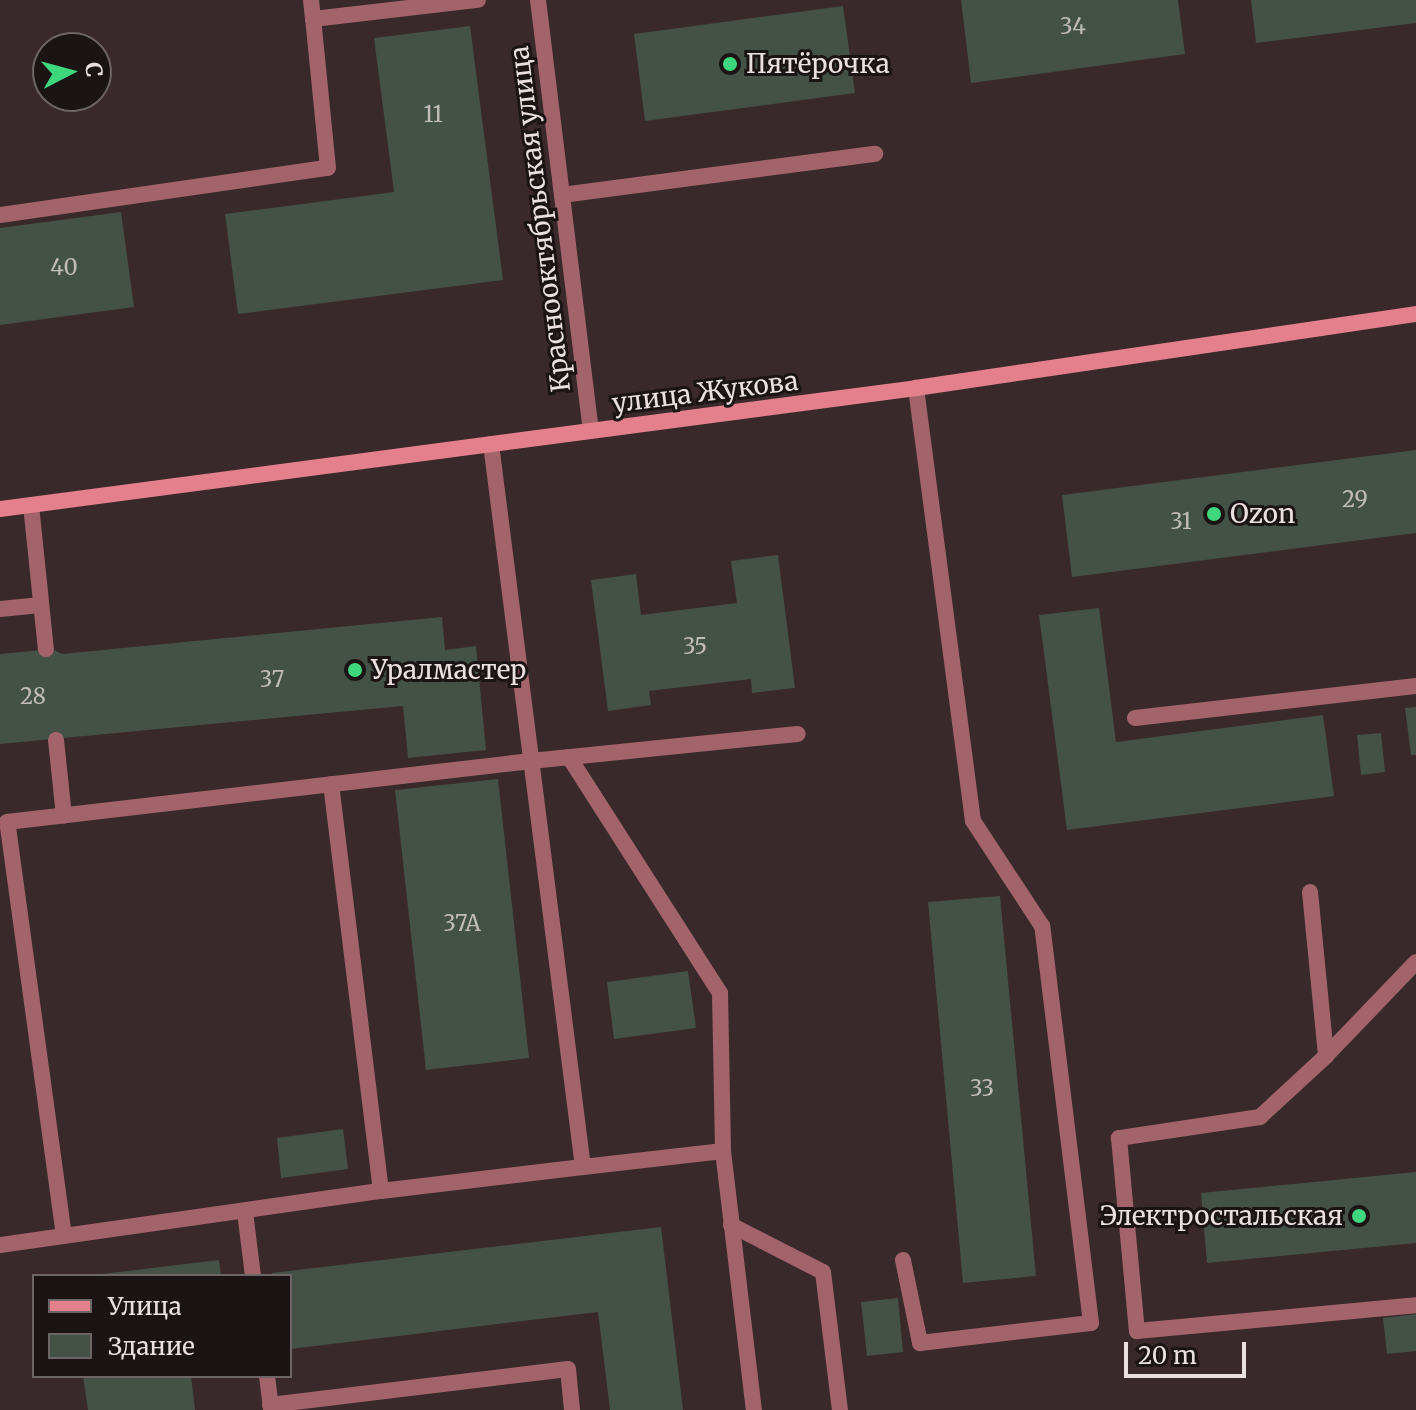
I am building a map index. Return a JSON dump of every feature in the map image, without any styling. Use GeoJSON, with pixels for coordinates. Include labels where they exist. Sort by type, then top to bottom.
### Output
{"type":"FeatureCollection","features":[{"type":"Feature","properties":{"kind":"main road","name":"улица Жукова"},"geometry":{"type":"LineString","coordinates":[[0,509],[916,388],[1416,314]]}},
{"type":"Feature","properties":{"kind":"street"},"geometry":{"type":"LineString","coordinates":[[0,215],[328,168],[311,0]]}},
{"type":"Feature","properties":{"kind":"street"},"geometry":{"type":"LineString","coordinates":[[313,19],[478,0]]}},
{"type":"Feature","properties":{"kind":"street","name":"Краснооктябрьская улица"},"geometry":{"type":"LineString","coordinates":[[538,0],[591,431]]}},
{"type":"Feature","properties":{"kind":"street"},"geometry":{"type":"LineString","coordinates":[[562,195],[875,154]]}},
{"type":"Feature","properties":{"kind":"street"},"geometry":{"type":"LineString","coordinates":[[903,1260],[920,1343],[1091,1323],[1042,926],[973,821],[916,388]]}},
{"type":"Feature","properties":{"kind":"street"},"geometry":{"type":"LineString","coordinates":[[491,444],[583,1167]]}},
{"type":"Feature","properties":{"kind":"street"},"geometry":{"type":"LineString","coordinates":[[31,505],[46,649]]}},
{"type":"Feature","properties":{"kind":"street"},"geometry":{"type":"LineString","coordinates":[[0,609],[41,605]]}},
{"type":"Feature","properties":{"kind":"street"},"geometry":{"type":"LineString","coordinates":[[1135,718],[1416,686]]}},
{"type":"Feature","properties":{"kind":"street"},"geometry":{"type":"LineString","coordinates":[[64,1236],[7,822],[531,761],[798,734]]}},
{"type":"Feature","properties":{"kind":"street"},"geometry":{"type":"LineString","coordinates":[[56,740],[64,816]]}},
{"type":"Feature","properties":{"kind":"street"},"geometry":{"type":"LineString","coordinates":[[569,757],[720,993],[723,1151],[754,1410]]}},
{"type":"Feature","properties":{"kind":"street"},"geometry":{"type":"LineString","coordinates":[[331,784],[381,1191]]}},
{"type":"Feature","properties":{"kind":"street"},"geometry":{"type":"LineString","coordinates":[[1310,892],[1326,1056]]}},
{"type":"Feature","properties":{"kind":"street"},"geometry":{"type":"LineString","coordinates":[[1416,962],[1326,1056],[1260,1117],[1119,1138],[1137,1331],[1416,1305]]}},
{"type":"Feature","properties":{"kind":"street"},"geometry":{"type":"LineString","coordinates":[[0,1245],[381,1191],[723,1151]]}},
{"type":"Feature","properties":{"kind":"street"},"geometry":{"type":"LineString","coordinates":[[245,1212],[253,1274]]}},
{"type":"Feature","properties":{"kind":"street"},"geometry":{"type":"LineString","coordinates":[[731,1225],[823,1272],[840,1410]]}},
{"type":"Feature","properties":{"kind":"street"},"geometry":{"type":"LineString","coordinates":[[267,1378],[271,1408],[568,1369],[572,1410]]}},
{"type":"Feature","properties":{"kind":"building"},"geometry":{"type":"Polygon","coordinates":[[[961,0],[1178,0],[1185,54],[971,83],[961,0]]]}},
{"type":"Feature","properties":{"kind":"building"},"geometry":{"type":"Polygon","coordinates":[[[1251,0],[1416,0],[1416,23],[1256,43],[1251,0]]]}},
{"type":"Feature","properties":{"kind":"building"},"geometry":{"type":"Polygon","coordinates":[[[843,6],[855,93],[645,121],[634,34],[843,6]]]}},
{"type":"Feature","properties":{"kind":"building"},"geometry":{"type":"Polygon","coordinates":[[[470,26],[503,280],[238,314],[225,214],[394,192],[374,38],[470,26]]]}},
{"type":"Feature","properties":{"kind":"building"},"geometry":{"type":"Polygon","coordinates":[[[121,212],[134,307],[0,325],[0,228],[121,212]]]}},
{"type":"Feature","properties":{"kind":"building"},"geometry":{"type":"Polygon","coordinates":[[[1416,450],[1416,533],[1072,577],[1062,495],[1416,450]]]}},
{"type":"Feature","properties":{"kind":"building"},"geometry":{"type":"Polygon","coordinates":[[[778,555],[795,688],[752,693],[751,679],[649,691],[651,705],[608,711],[591,580],[636,574],[641,615],[737,603],[731,561],[778,555]]]}},
{"type":"Feature","properties":{"kind":"building"},"geometry":{"type":"Polygon","coordinates":[[[1099,608],[1116,742],[1323,715],[1334,796],[1067,830],[1039,615],[1099,608]]]}},
{"type":"Feature","properties":{"kind":"building"},"geometry":{"type":"Polygon","coordinates":[[[442,617],[445,650],[476,646],[486,750],[408,758],[403,706],[0,744],[0,654],[52,649],[62,654],[442,617]]]}},
{"type":"Feature","properties":{"kind":"building"},"geometry":{"type":"Polygon","coordinates":[[[1416,707],[1416,755],[1411,755],[1405,708],[1416,707]]]}},
{"type":"Feature","properties":{"kind":"building"},"geometry":{"type":"Polygon","coordinates":[[[1381,733],[1385,772],[1361,775],[1357,735],[1381,733]]]}},
{"type":"Feature","properties":{"kind":"building"},"geometry":{"type":"Polygon","coordinates":[[[498,779],[529,1058],[426,1070],[395,790],[498,779]]]}},
{"type":"Feature","properties":{"kind":"building"},"geometry":{"type":"Polygon","coordinates":[[[1000,896],[1036,1276],[963,1283],[928,902],[1000,896]]]}},
{"type":"Feature","properties":{"kind":"building"},"geometry":{"type":"Polygon","coordinates":[[[688,971],[696,1028],[614,1039],[607,982],[688,971]]]}},
{"type":"Feature","properties":{"kind":"building"},"geometry":{"type":"Polygon","coordinates":[[[343,1129],[348,1169],[281,1178],[277,1138],[343,1129]]]}},
{"type":"Feature","properties":{"kind":"building"},"geometry":{"type":"Polygon","coordinates":[[[1416,1172],[1416,1243],[1207,1263],[1201,1193],[1416,1172]]]}},
{"type":"Feature","properties":{"kind":"building"},"geometry":{"type":"Polygon","coordinates":[[[661,1227],[683,1410],[610,1410],[598,1312],[292,1349],[292,1274],[272,1273],[661,1227]]]}},
{"type":"Feature","properties":{"kind":"building"},"geometry":{"type":"Polygon","coordinates":[[[219,1260],[221,1274],[102,1274],[219,1260]]]}},
{"type":"Feature","properties":{"kind":"building"},"geometry":{"type":"Polygon","coordinates":[[[898,1298],[903,1352],[867,1356],[861,1302],[898,1298]]]}},
{"type":"Feature","properties":{"kind":"building"},"geometry":{"type":"Polygon","coordinates":[[[1416,1314],[1416,1351],[1387,1354],[1383,1318],[1416,1314]]]}},
{"type":"Feature","properties":{"kind":"building"},"geometry":{"type":"Polygon","coordinates":[[[83,1378],[191,1378],[195,1410],[88,1410],[83,1378]]]}},
{"type":"Feature","properties":{"kind":"place","name":"Пятёрочка"},"geometry":{"type":"Point","coordinates":[730,64]}},
{"type":"Feature","properties":{"kind":"place","name":"Ozon"},"geometry":{"type":"Point","coordinates":[1214,514]}},
{"type":"Feature","properties":{"kind":"place","name":"Уралмастер"},"geometry":{"type":"Point","coordinates":[355,670]}},
{"type":"Feature","properties":{"kind":"place","name":"Электростальская"},"geometry":{"type":"Point","coordinates":[1359,1216]}}]}
